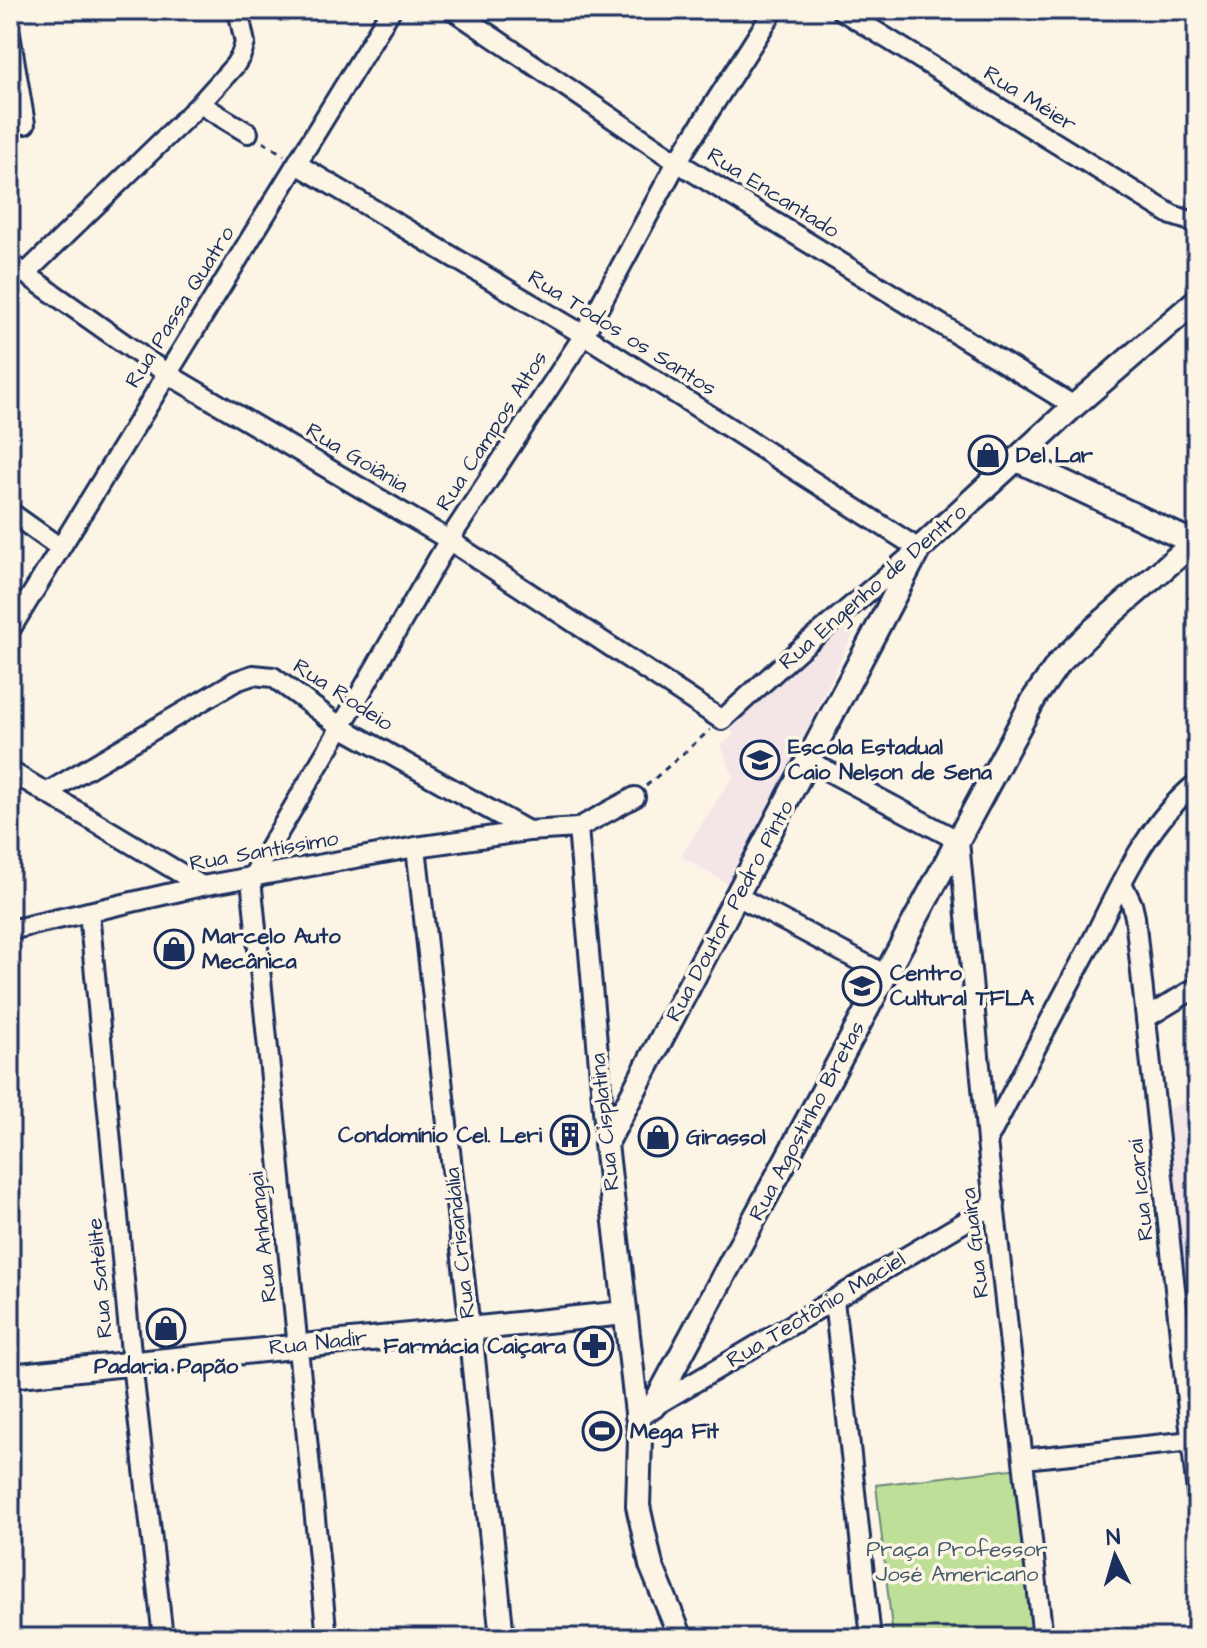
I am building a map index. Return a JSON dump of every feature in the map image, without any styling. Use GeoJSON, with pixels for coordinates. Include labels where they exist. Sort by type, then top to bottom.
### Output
{"type":"FeatureCollection","features":[{"type":"Feature","properties":{"kind":"street"},"geometry":{"type":"LineString","coordinates":[[17,268],[200,104],[235,65],[245,43],[238,10]]}},
{"type":"Feature","properties":{"kind":"street","name":"Rua Passa Quatro"},"geometry":{"type":"LineString","coordinates":[[10,630],[391,10]]}},
{"type":"Feature","properties":{"kind":"street","name":"Rua Encantado"},"geometry":{"type":"LineString","coordinates":[[453,10],[677,162],[1074,406]]}},
{"type":"Feature","properties":{"kind":"street","name":"Rua Campos Altos"},"geometry":{"type":"LineString","coordinates":[[251,879],[449,540],[584,335],[677,162],[774,10]]}},
{"type":"Feature","properties":{"kind":"street","name":"Rua Méier"},"geometry":{"type":"LineString","coordinates":[[841,10],[1172,215],[1197,223]]}},
{"type":"Feature","properties":{"kind":"street"},"geometry":{"type":"LineString","coordinates":[[10,34],[25,124]]}},
{"type":"Feature","properties":{"kind":"street"},"geometry":{"type":"LineString","coordinates":[[200,104],[248,133]]}},
{"type":"Feature","properties":{"kind":"street","name":"Rua Todos os Santos"},"geometry":{"type":"LineString","coordinates":[[297,164],[584,335],[919,549]]}},
{"type":"Feature","properties":{"kind":"street","name":"Rua Goiânia"},"geometry":{"type":"LineString","coordinates":[[17,268],[166,373],[449,540],[722,720]]}},
{"type":"Feature","properties":{"kind":"street","name":"Rua Engenho de Dentro"},"geometry":{"type":"LineString","coordinates":[[722,720],[1197,300]]}},
{"type":"Feature","properties":{"kind":"street"},"geometry":{"type":"LineString","coordinates":[[1017,460],[1196,542]]}},
{"type":"Feature","properties":{"kind":"street"},"geometry":{"type":"LineString","coordinates":[[10,512],[59,547]]}},
{"type":"Feature","properties":{"kind":"street","name":"Rua Agostinho Bretas"},"geometry":{"type":"LineString","coordinates":[[645,1411],[886,975],[1035,697],[1058,664],[1134,593],[1196,542]]}},
{"type":"Feature","properties":{"kind":"street","name":"Rua Doutor Pedro Pinto"},"geometry":{"type":"LineString","coordinates":[[606,1144],[919,549]]}},
{"type":"Feature","properties":{"kind":"street","name":"Rua Rodeio"},"geometry":{"type":"LineString","coordinates":[[46,793],[236,681],[253,675],[273,677],[341,727],[528,831]]}},
{"type":"Feature","properties":{"kind":"street"},"geometry":{"type":"LineString","coordinates":[[809,761],[959,841]]}},
{"type":"Feature","properties":{"kind":"street"},"geometry":{"type":"LineString","coordinates":[[10,771],[202,886]]}},
{"type":"Feature","properties":{"kind":"street"},"geometry":{"type":"LineString","coordinates":[[987,1141],[1152,831],[1197,783]]}},
{"type":"Feature","properties":{"kind":"street"},"geometry":{"type":"LineString","coordinates":[[528,831],[578,828],[635,797]]}},
{"type":"Feature","properties":{"kind":"street","name":"Rua Cisplatina"},"geometry":{"type":"LineString","coordinates":[[578,828],[606,1144],[625,1313],[645,1411],[640,1439],[638,1506],[651,1565],[681,1638]]}},
{"type":"Feature","properties":{"kind":"street","name":"Rua Santíssimo"},"geometry":{"type":"LineString","coordinates":[[10,930],[202,886],[416,847],[528,831]]}},
{"type":"Feature","properties":{"kind":"street","name":"Rua Guaíra"},"geometry":{"type":"LineString","coordinates":[[959,841],[987,1141],[1043,1638]]}},
{"type":"Feature","properties":{"kind":"street","name":"Rua Crisandália"},"geometry":{"type":"LineString","coordinates":[[416,847],[502,1638]]}},
{"type":"Feature","properties":{"kind":"street","name":"Rua Anhangai"},"geometry":{"type":"LineString","coordinates":[[251,879],[327,1638]]}},
{"type":"Feature","properties":{"kind":"street","name":"Rua Icaraí"},"geometry":{"type":"LineString","coordinates":[[1122,883],[1135,917],[1197,1493]]}},
{"type":"Feature","properties":{"kind":"street"},"geometry":{"type":"LineString","coordinates":[[737,896],[886,975]]}},
{"type":"Feature","properties":{"kind":"street","name":"Rua Satélite"},"geometry":{"type":"LineString","coordinates":[[89,912],[132,1363],[163,1638]]}},
{"type":"Feature","properties":{"kind":"street"},"geometry":{"type":"LineString","coordinates":[[1146,1018],[1197,987]]}},
{"type":"Feature","properties":{"kind":"street","name":"Rua Teotônio Maciel"},"geometry":{"type":"LineString","coordinates":[[645,1411],[995,1204]]}},
{"type":"Feature","properties":{"kind":"street"},"geometry":{"type":"LineString","coordinates":[[834,1300],[871,1638]]}},
{"type":"Feature","properties":{"kind":"street","name":"Rua Nadir"},"geometry":{"type":"LineString","coordinates":[[10,1376],[625,1313]]}},
{"type":"Feature","properties":{"kind":"street"},"geometry":{"type":"LineString","coordinates":[[1024,1459],[1192,1441]]}},
{"type":"Feature","properties":{"kind":"path"},"geometry":{"type":"LineString","coordinates":[[248,133],[297,164]]}},
{"type":"Feature","properties":{"kind":"path"},"geometry":{"type":"LineString","coordinates":[[635,797],[722,720]]}},
{"type":"Feature","properties":{"kind":"shaded area","name":"Escola Estadual Caio Nelson de Sena"},"geometry":{"type":"Polygon","coordinates":[[[846,627],[854,632],[731,886],[681,856],[733,776],[721,745],[734,735],[729,725],[846,627]]]}},
{"type":"Feature","properties":{"kind":"shaded area"},"geometry":{"type":"Polygon","coordinates":[[[1197,1094],[1197,1424],[1196,1424],[1165,1112],[1197,1094]]]}},
{"type":"Feature","properties":{"kind":"green space","name":"Praça Professor José Americano"},"geometry":{"type":"Polygon","coordinates":[[[1019,1468],[1040,1638],[893,1638],[876,1485],[1019,1468]]]}},
{"type":"Feature","properties":{"kind":"place","name":"Del Lar"},"geometry":{"type":"Point","coordinates":[988,455]}},
{"type":"Feature","properties":{"kind":"place","name":"Escola Estadual Caio Nelson de Sena"},"geometry":{"type":"Point","coordinates":[760,760]}},
{"type":"Feature","properties":{"kind":"place","name":"Marcelo Auto Mecânica"},"geometry":{"type":"Point","coordinates":[174,949]}},
{"type":"Feature","properties":{"kind":"place","name":"Centro Cultural TFLA"},"geometry":{"type":"Point","coordinates":[862,986]}},
{"type":"Feature","properties":{"kind":"place","name":"Condomínio Cel. Leri"},"geometry":{"type":"Point","coordinates":[570,1135]}},
{"type":"Feature","properties":{"kind":"place","name":"Girassol"},"geometry":{"type":"Point","coordinates":[658,1137]}},
{"type":"Feature","properties":{"kind":"place","name":"Padaria Papão"},"geometry":{"type":"Point","coordinates":[166,1328]}},
{"type":"Feature","properties":{"kind":"place","name":"Farmácia Caiçara"},"geometry":{"type":"Point","coordinates":[594,1346]}},
{"type":"Feature","properties":{"kind":"place","name":"Mega Fit"},"geometry":{"type":"Point","coordinates":[602,1431]}}]}
